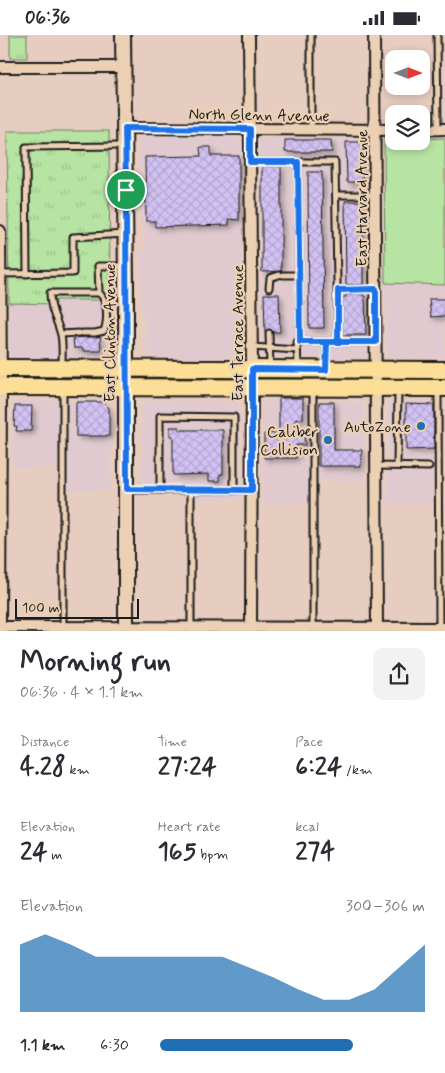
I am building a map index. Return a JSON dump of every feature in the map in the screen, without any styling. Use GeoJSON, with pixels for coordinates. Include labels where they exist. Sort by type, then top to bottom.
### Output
{"type":"FeatureCollection","features":[{"type":"Feature","properties":{"kind":"main road","name":"East Clinton Avenue"},"geometry":{"type":"LineString","coordinates":[[123,35],[127,369],[126,629]]}},
{"type":"Feature","properties":{"kind":"main road"},"geometry":{"type":"LineString","coordinates":[[1,368],[445,370]]}},
{"type":"Feature","properties":{"kind":"main road"},"geometry":{"type":"LineString","coordinates":[[1,387],[442,388]]}},
{"type":"Feature","properties":{"kind":"street","name":"East Terrace Avenue"},"geometry":{"type":"LineString","coordinates":[[249,35],[252,629]]}},
{"type":"Feature","properties":{"kind":"street","name":"East Harvard Avenue"},"geometry":{"type":"LineString","coordinates":[[374,35],[376,130],[377,629]]}},
{"type":"Feature","properties":{"kind":"street"},"geometry":{"type":"LineString","coordinates":[[0,67],[123,67]]}},
{"type":"Feature","properties":{"kind":"street","name":"North Glenn Avenue"},"geometry":{"type":"LineString","coordinates":[[125,128],[385,130]]}},
{"type":"Feature","properties":{"kind":"street"},"geometry":{"type":"LineString","coordinates":[[0,231],[0,628],[441,629]]}},
{"type":"Feature","properties":{"kind":"lane"},"geometry":{"type":"LineString","coordinates":[[311,35],[312,130]]}},
{"type":"Feature","properties":{"kind":"lane"},"geometry":{"type":"LineString","coordinates":[[437,35],[441,129]]}},
{"type":"Feature","properties":{"kind":"lane"},"geometry":{"type":"LineString","coordinates":[[27,274],[26,147],[125,146]]}},
{"type":"Feature","properties":{"kind":"lane"},"geometry":{"type":"LineString","coordinates":[[250,162],[335,162],[338,342]]}},
{"type":"Feature","properties":{"kind":"lane"},"geometry":{"type":"LineString","coordinates":[[298,162],[300,275],[300,342],[297,342],[298,369]]}},
{"type":"Feature","properties":{"kind":"lane"},"geometry":{"type":"LineString","coordinates":[[336,195],[376,195]]}},
{"type":"Feature","properties":{"kind":"lane"},"geometry":{"type":"LineString","coordinates":[[0,274],[74,273],[74,237],[126,235]]}},
{"type":"Feature","properties":{"kind":"lane"},"geometry":{"type":"LineString","coordinates":[[98,293],[98,267],[126,266]]}},
{"type":"Feature","properties":{"kind":"lane"},"geometry":{"type":"LineString","coordinates":[[269,288],[270,278],[281,275],[300,275]]}},
{"type":"Feature","properties":{"kind":"lane"},"geometry":{"type":"LineString","coordinates":[[338,290],[376,289]]}},
{"type":"Feature","properties":{"kind":"lane"},"geometry":{"type":"LineString","coordinates":[[61,334],[101,333],[104,331],[106,326],[106,302],[104,297],[98,293],[50,293],[50,303],[61,334],[62,369]]}},
{"type":"Feature","properties":{"kind":"lane"},"geometry":{"type":"LineString","coordinates":[[269,333],[270,369]]}},
{"type":"Feature","properties":{"kind":"lane"},"geometry":{"type":"LineString","coordinates":[[300,342],[376,342]]}},
{"type":"Feature","properties":{"kind":"lane"},"geometry":{"type":"LineString","coordinates":[[326,370],[327,342]]}},
{"type":"Feature","properties":{"kind":"lane"},"geometry":{"type":"LineString","coordinates":[[252,347],[297,350]]}},
{"type":"Feature","properties":{"kind":"lane"},"geometry":{"type":"LineString","coordinates":[[63,387],[63,629]]}},
{"type":"Feature","properties":{"kind":"lane"},"geometry":{"type":"LineString","coordinates":[[313,387],[313,629]]}},
{"type":"Feature","properties":{"kind":"lane"},"geometry":{"type":"LineString","coordinates":[[397,465],[398,388]]}},
{"type":"Feature","properties":{"kind":"lane"},"geometry":{"type":"LineString","coordinates":[[441,629],[442,388]]}},
{"type":"Feature","properties":{"kind":"lane"},"geometry":{"type":"LineString","coordinates":[[160,490],[160,416],[234,417],[234,490]]}},
{"type":"Feature","properties":{"kind":"lane"},"geometry":{"type":"LineString","coordinates":[[377,466],[429,467]]}},
{"type":"Feature","properties":{"kind":"lane"},"geometry":{"type":"LineString","coordinates":[[127,489],[252,490]]}},
{"type":"Feature","properties":{"kind":"lane"},"geometry":{"type":"LineString","coordinates":[[191,490],[191,629]]}},
{"type":"Feature","properties":{"kind":"shaded area"},"geometry":{"type":"Polygon","coordinates":[[[142,136],[237,136],[242,141],[243,353],[238,358],[152,357],[146,351],[145,318],[141,309],[140,252],[145,247],[145,228],[140,224],[139,140],[142,136]]]}},
{"type":"Feature","properties":{"kind":"shaded area"},"geometry":{"type":"Polygon","coordinates":[[[259,138],[365,138],[367,358],[262,358],[259,138]]]}},
{"type":"Feature","properties":{"kind":"shaded area"},"geometry":{"type":"Polygon","coordinates":[[[385,283],[445,285],[445,358],[386,358],[385,283]]]}},
{"type":"Feature","properties":{"kind":"shaded area"},"geometry":{"type":"Polygon","coordinates":[[[56,300],[110,300],[111,354],[109,358],[10,359],[9,303],[56,304],[56,300]]]}},
{"type":"Feature","properties":{"kind":"shaded area"},"geometry":{"type":"Polygon","coordinates":[[[13,401],[59,401],[59,467],[13,467],[13,401]]]}},
{"type":"Feature","properties":{"kind":"shaded area"},"geometry":{"type":"Polygon","coordinates":[[[103,401],[111,409],[111,490],[68,490],[68,402],[103,401]]]}},
{"type":"Feature","properties":{"kind":"shaded area"},"geometry":{"type":"Polygon","coordinates":[[[148,401],[240,401],[240,499],[194,499],[193,484],[142,484],[141,407],[148,401]]]}},
{"type":"Feature","properties":{"kind":"shaded area"},"geometry":{"type":"Polygon","coordinates":[[[262,401],[310,401],[310,504],[263,504],[262,401]]]}},
{"type":"Feature","properties":{"kind":"shaded area"},"geometry":{"type":"Polygon","coordinates":[[[317,401],[364,402],[365,481],[318,481],[317,401]]]}},
{"type":"Feature","properties":{"kind":"shaded area"},"geometry":{"type":"Polygon","coordinates":[[[387,401],[435,401],[435,504],[388,504],[387,401]]]}},
{"type":"Feature","properties":{"kind":"green space"},"geometry":{"type":"Polygon","coordinates":[[[10,35],[27,35],[27,58],[10,58],[10,35]]]}},
{"type":"Feature","properties":{"kind":"green space"},"geometry":{"type":"Polygon","coordinates":[[[7,131],[109,131],[110,300],[56,300],[56,304],[9,303],[7,131]]]}},
{"type":"Feature","properties":{"kind":"green space"},"geometry":{"type":"Polygon","coordinates":[[[445,138],[445,285],[385,283],[384,139],[385,150],[430,150],[430,139],[445,138]]]}},
{"type":"Feature","properties":{"kind":"building"},"geometry":{"type":"Polygon","coordinates":[[[285,140],[331,140],[332,152],[285,152],[285,140]]]}},
{"type":"Feature","properties":{"kind":"building"},"geometry":{"type":"Polygon","coordinates":[[[346,142],[362,142],[362,182],[347,182],[346,142]]]}},
{"type":"Feature","properties":{"kind":"building"},"geometry":{"type":"Polygon","coordinates":[[[200,147],[211,147],[211,156],[239,156],[239,220],[229,219],[229,225],[155,227],[155,221],[146,221],[145,157],[201,156],[200,147]]]}},
{"type":"Feature","properties":{"kind":"building"},"geometry":{"type":"Polygon","coordinates":[[[262,166],[281,166],[281,271],[262,272],[262,166]]]}},
{"type":"Feature","properties":{"kind":"building"},"geometry":{"type":"Polygon","coordinates":[[[308,172],[322,172],[324,328],[309,328],[308,172]]]}},
{"type":"Feature","properties":{"kind":"building"},"geometry":{"type":"Polygon","coordinates":[[[345,201],[363,201],[363,285],[346,285],[345,201]]]}},
{"type":"Feature","properties":{"kind":"building"},"geometry":{"type":"Polygon","coordinates":[[[264,294],[279,294],[280,332],[273,332],[269,329],[265,332],[264,294]]]}},
{"type":"Feature","properties":{"kind":"building"},"geometry":{"type":"Polygon","coordinates":[[[346,294],[363,294],[365,296],[366,335],[342,335],[342,297],[346,297],[346,294]]]}},
{"type":"Feature","properties":{"kind":"building"},"geometry":{"type":"Polygon","coordinates":[[[429,299],[445,299],[445,316],[431,317],[429,299]]]}},
{"type":"Feature","properties":{"kind":"building"},"geometry":{"type":"Polygon","coordinates":[[[100,336],[101,351],[83,351],[83,348],[74,348],[73,338],[100,336]]]}},
{"type":"Feature","properties":{"kind":"building"},"geometry":{"type":"Polygon","coordinates":[[[279,398],[303,398],[303,419],[296,419],[296,435],[304,435],[305,445],[296,445],[296,458],[264,458],[264,434],[279,433],[279,398]]]}},
{"type":"Feature","properties":{"kind":"building"},"geometry":{"type":"Polygon","coordinates":[[[76,402],[103,402],[109,408],[109,436],[76,436],[76,402]]]}},
{"type":"Feature","properties":{"kind":"building"},"geometry":{"type":"Polygon","coordinates":[[[319,402],[334,402],[334,450],[362,450],[361,466],[319,466],[319,402]]]}},
{"type":"Feature","properties":{"kind":"building"},"geometry":{"type":"Polygon","coordinates":[[[406,404],[434,405],[434,449],[406,450],[406,404]]]}},
{"type":"Feature","properties":{"kind":"building"},"geometry":{"type":"Polygon","coordinates":[[[15,406],[32,406],[31,431],[16,431],[17,426],[14,426],[15,406]]]}},
{"type":"Feature","properties":{"kind":"building"},"geometry":{"type":"Polygon","coordinates":[[[170,427],[179,427],[179,430],[223,430],[223,474],[220,474],[220,481],[209,481],[209,474],[173,475],[173,436],[170,436],[170,427]]]}},
{"type":"Feature","properties":{"kind":"place","name":"AutoZone"},"geometry":{"type":"Point","coordinates":[421,426]}},
{"type":"Feature","properties":{"kind":"place","name":"Caliber Collision"},"geometry":{"type":"Point","coordinates":[328,440]}},
{"type":"Feature","properties":{"kind":"route"},"geometry":{"type":"LineString","coordinates":[[126,190],[125,128],[250,129],[250,162],[298,162],[300,342],[327,342],[338,342],[338,290],[376,289],[376,342],[338,342],[327,342],[326,370],[252,369],[252,490],[127,489],[126,190]]}}]}
